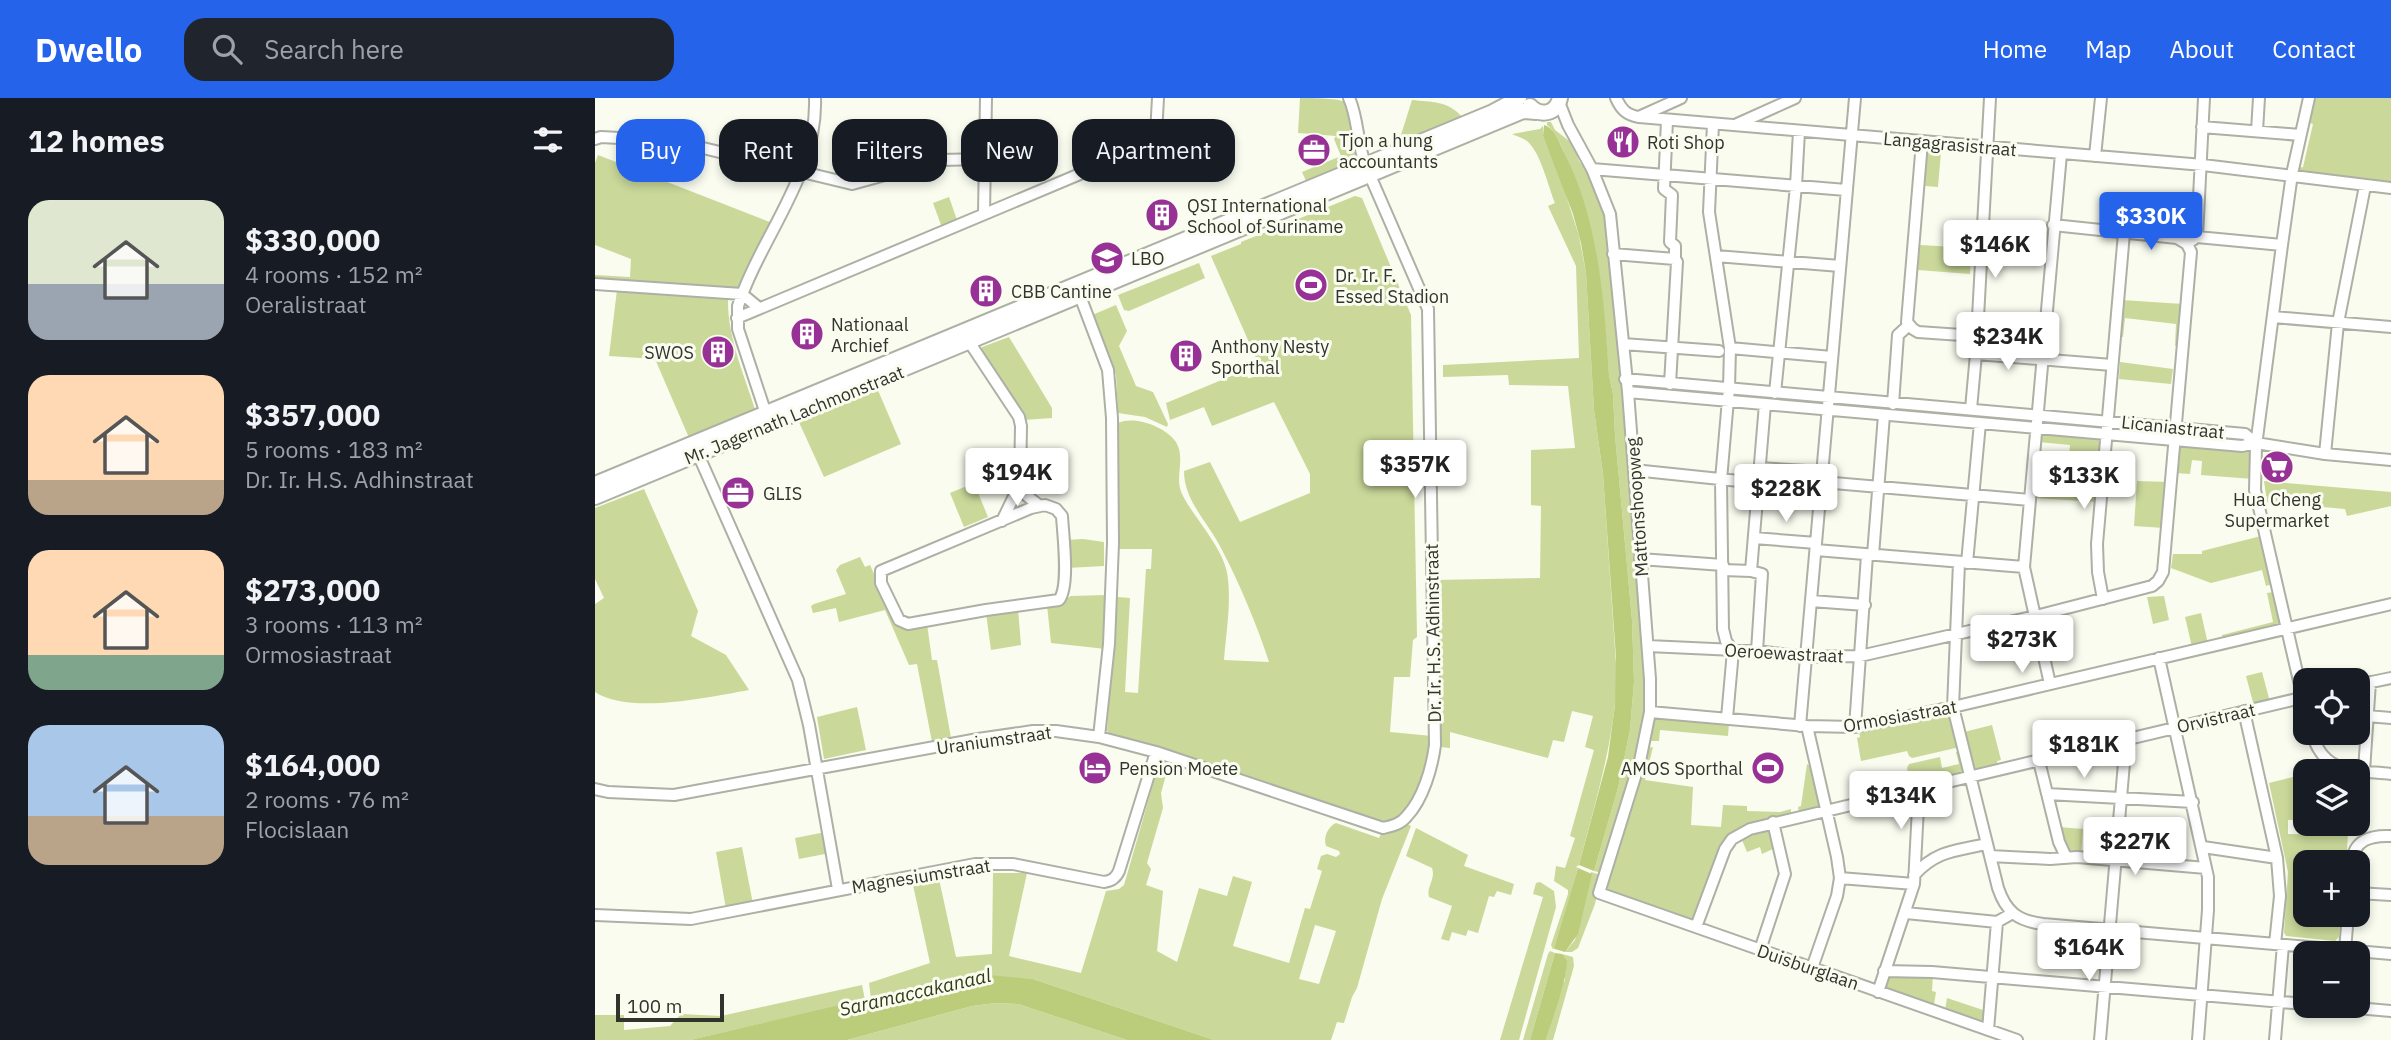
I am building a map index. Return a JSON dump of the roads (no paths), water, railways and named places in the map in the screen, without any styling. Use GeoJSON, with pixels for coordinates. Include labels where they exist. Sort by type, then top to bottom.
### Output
{"type":"FeatureCollection","features":[{"type":"Feature","properties":{"kind":"main road","name":"Mr. Jagernath Lachmonstraat"},"geometry":{"type":"LineString","coordinates":[[1368,170],[1519,98]]}},
{"type":"Feature","properties":{"kind":"main road"},"geometry":{"type":"LineString","coordinates":[[1527,98],[1530,107],[1539,112]]}},
{"type":"Feature","properties":{"kind":"main road","name":"Mr. Jagernath Lachmonstraat"},"geometry":{"type":"LineString","coordinates":[[595,484],[768,420],[1368,170],[1523,111],[1552,111],[1560,99]]}},
{"type":"Feature","properties":{"kind":"main road","name":"Mr. Jagernath Lachmonstraat"},"geometry":{"type":"LineString","coordinates":[[595,497],[698,454],[768,420]]}},
{"type":"Feature","properties":{"kind":"street"},"geometry":{"type":"LineString","coordinates":[[813,119],[815,98]]}},
{"type":"Feature","properties":{"kind":"street"},"geometry":{"type":"LineString","coordinates":[[986,98],[986,119]]}},
{"type":"Feature","properties":{"kind":"street"},"geometry":{"type":"LineString","coordinates":[[737,318],[1149,145],[1156,134],[1158,98]]}},
{"type":"Feature","properties":{"kind":"street","name":"Dr. Ir. H.S. Adhinstraat"},"geometry":{"type":"LineString","coordinates":[[1349,98],[1353,107],[1358,144],[1428,309],[1435,745],[1425,782],[1408,816],[1395,825],[1383,828]]}},
{"type":"Feature","properties":{"kind":"street"},"geometry":{"type":"LineString","coordinates":[[1616,98],[1621,108],[1630,116],[1639,117],[1681,98]]}},
{"type":"Feature","properties":{"kind":"street"},"geometry":{"type":"LineString","coordinates":[[1733,126],[1780,101],[1795,98]]}},
{"type":"Feature","properties":{"kind":"street"},"geometry":{"type":"LineString","coordinates":[[1812,968],[1837,896],[1840,878],[1804,726],[1805,657],[1855,98]]}},
{"type":"Feature","properties":{"kind":"street"},"geometry":{"type":"LineString","coordinates":[[1971,409],[1990,98]]}},
{"type":"Feature","properties":{"kind":"street"},"geometry":{"type":"LineString","coordinates":[[2095,156],[2101,98]]}},
{"type":"Feature","properties":{"kind":"street","name":"Oeroewastraat"},"geometry":{"type":"LineString","coordinates":[[1648,646],[1757,651],[1805,657],[1860,656],[2144,589],[2161,577],[2204,98]]}},
{"type":"Feature","properties":{"kind":"street"},"geometry":{"type":"LineString","coordinates":[[2257,131],[2259,98]]}},
{"type":"Feature","properties":{"kind":"street"},"geometry":{"type":"LineString","coordinates":[[2296,668],[2255,490],[2256,443],[2293,174],[2309,98]]}},
{"type":"Feature","properties":{"kind":"street","name":"Mattonshoopweg"},"geometry":{"type":"LineString","coordinates":[[1560,99],[1567,125],[1592,169],[1610,214],[1628,392],[1648,646],[1650,712],[1640,761],[1599,893]]}},
{"type":"Feature","properties":{"kind":"street"},"geometry":{"type":"LineString","coordinates":[[1539,112],[1567,125]]}},
{"type":"Feature","properties":{"kind":"street","name":"Langagrasistraat"},"geometry":{"type":"LineString","coordinates":[[1639,117],[2199,165],[2293,174],[2391,188]]}},
{"type":"Feature","properties":{"kind":"street"},"geometry":{"type":"LineString","coordinates":[[1667,120],[1664,189],[1672,195],[1670,242],[1675,246],[1678,266],[1670,384]]}},
{"type":"Feature","properties":{"kind":"street"},"geometry":{"type":"LineString","coordinates":[[1713,124],[1709,212],[1729,388],[1721,480],[1723,629],[1726,641],[1733,651],[1727,718]]}},
{"type":"Feature","properties":{"kind":"street"},"geometry":{"type":"LineString","coordinates":[[2202,127],[2300,135]]}},
{"type":"Feature","properties":{"kind":"street"},"geometry":{"type":"LineString","coordinates":[[1776,393],[1800,131]]}},
{"type":"Feature","properties":{"kind":"street"},"geometry":{"type":"LineString","coordinates":[[595,139],[619,138],[719,152]]}},
{"type":"Feature","properties":{"kind":"street"},"geometry":{"type":"LineString","coordinates":[[1922,142],[1907,316],[1909,325],[1918,332],[1976,336]]}},
{"type":"Feature","properties":{"kind":"street"},"geometry":{"type":"LineString","coordinates":[[2050,684],[2024,567],[2061,153]]}},
{"type":"Feature","properties":{"kind":"street"},"geometry":{"type":"LineString","coordinates":[[818,175],[858,184],[940,160],[961,160]]}},
{"type":"Feature","properties":{"kind":"street"},"geometry":{"type":"LineString","coordinates":[[1592,169],[1846,190]]}},
{"type":"Feature","properties":{"kind":"street"},"geometry":{"type":"LineString","coordinates":[[768,420],[738,329],[737,318],[742,294],[796,182]]}},
{"type":"Feature","properties":{"kind":"street"},"geometry":{"type":"LineString","coordinates":[[984,213],[985,182]]}},
{"type":"Feature","properties":{"kind":"street"},"geometry":{"type":"LineString","coordinates":[[2325,454],[2338,323],[2365,186]]}},
{"type":"Feature","properties":{"kind":"street"},"geometry":{"type":"LineString","coordinates":[[2053,225],[2177,239],[2282,246]]}},
{"type":"Feature","properties":{"kind":"street"},"geometry":{"type":"LineString","coordinates":[[2103,599],[2097,544],[2125,233]]}},
{"type":"Feature","properties":{"kind":"street"},"geometry":{"type":"LineString","coordinates":[[1613,254],[1675,259]]}},
{"type":"Feature","properties":{"kind":"street"},"geometry":{"type":"LineString","coordinates":[[1716,256],[1840,266]]}},
{"type":"Feature","properties":{"kind":"street"},"geometry":{"type":"LineString","coordinates":[[595,284],[742,294],[759,308]]}},
{"type":"Feature","properties":{"kind":"street"},"geometry":{"type":"LineString","coordinates":[[1083,291],[1108,370],[1112,418],[1113,543],[1109,644],[1100,737]]}},
{"type":"Feature","properties":{"kind":"street"},"geometry":{"type":"LineString","coordinates":[[2273,317],[2391,327]]}},
{"type":"Feature","properties":{"kind":"street"},"geometry":{"type":"LineString","coordinates":[[1893,404],[1898,335],[1909,325]]}},
{"type":"Feature","properties":{"kind":"street"},"geometry":{"type":"LineString","coordinates":[[966,337],[1019,417],[1021,426],[1020,484],[1002,522]]}},
{"type":"Feature","properties":{"kind":"street"},"geometry":{"type":"LineString","coordinates":[[1623,345],[1832,357]]}},
{"type":"Feature","properties":{"kind":"street"},"geometry":{"type":"LineString","coordinates":[[1976,354],[2112,365]]}},
{"type":"Feature","properties":{"kind":"street","name":"Licaniastraat"},"geometry":{"type":"LineString","coordinates":[[1625,379],[2245,434],[2256,443]]}},
{"type":"Feature","properties":{"kind":"street","name":"Licaniastraat"},"geometry":{"type":"LineString","coordinates":[[1628,392],[2242,446],[2256,443]]}},
{"type":"Feature","properties":{"kind":"street"},"geometry":{"type":"LineString","coordinates":[[1751,571],[1765,404]]}},
{"type":"Feature","properties":{"kind":"street"},"geometry":{"type":"LineString","coordinates":[[1855,727],[1884,415]]}},
{"type":"Feature","properties":{"kind":"street"},"geometry":{"type":"LineString","coordinates":[[1980,423],[1956,634],[1953,707],[1986,844],[2001,897],[2011,914],[2031,923],[2293,945]]}},
{"type":"Feature","properties":{"kind":"street"},"geometry":{"type":"LineString","coordinates":[[2256,443],[2325,454],[2391,460]]}},
{"type":"Feature","properties":{"kind":"street"},"geometry":{"type":"LineString","coordinates":[[698,454],[798,680],[838,889]]}},
{"type":"Feature","properties":{"kind":"street"},"geometry":{"type":"LineString","coordinates":[[1759,468],[1878,487],[2030,500]]}},
{"type":"Feature","properties":{"kind":"street"},"geometry":{"type":"LineString","coordinates":[[1634,470],[1758,483]]}},
{"type":"Feature","properties":{"kind":"street"},"geometry":{"type":"LineString","coordinates":[[1020,484],[1027,496],[1040,506],[1056,509],[1062,516],[1064,582],[1063,594],[1059,600],[908,624],[899,620],[881,583],[880,571],[1040,506]]}},
{"type":"Feature","properties":{"kind":"street"},"geometry":{"type":"LineString","coordinates":[[1754,538],[1870,555],[2024,567]]}},
{"type":"Feature","properties":{"kind":"street"},"geometry":{"type":"LineString","coordinates":[[1640,559],[1759,572],[1763,577],[1757,651]]}},
{"type":"Feature","properties":{"kind":"street"},"geometry":{"type":"LineString","coordinates":[[1811,601],[1865,605]]}},
{"type":"Feature","properties":{"kind":"street","name":"Ormosiastraat"},"geometry":{"type":"LineString","coordinates":[[1650,712],[1804,726],[1855,727],[1953,707],[2391,604]]}},
{"type":"Feature","properties":{"kind":"street"},"geometry":{"type":"LineString","coordinates":[[2159,658],[2203,847],[2209,894],[2198,1040]]}},
{"type":"Feature","properties":{"kind":"street"},"geometry":{"type":"LineString","coordinates":[[2370,682],[2391,678]]}},
{"type":"Feature","properties":{"kind":"street","name":"Orvistraat"},"geometry":{"type":"LineString","coordinates":[[1696,928],[1725,849],[1740,833],[1773,822],[2244,711],[2293,703]]}},
{"type":"Feature","properties":{"kind":"street"},"geometry":{"type":"LineString","coordinates":[[2244,711],[2277,858],[2280,896],[2275,1040]]}},
{"type":"Feature","properties":{"kind":"street"},"geometry":{"type":"LineString","coordinates":[[2370,716],[2391,718]]}},
{"type":"Feature","properties":{"kind":"street","name":"Uraniumstraat"},"geometry":{"type":"LineString","coordinates":[[595,789],[618,793],[674,795],[816,770],[883,755],[1034,731],[1070,732],[1156,752],[1383,828]]}},
{"type":"Feature","properties":{"kind":"street"},"geometry":{"type":"LineString","coordinates":[[2100,1040],[2126,740]]}},
{"type":"Feature","properties":{"kind":"street","name":"Magnesiumstraat"},"geometry":{"type":"LineString","coordinates":[[595,915],[691,919],[838,889],[988,863],[1013,864],[1110,881],[1119,871],[1156,752]]}},
{"type":"Feature","properties":{"kind":"street"},"geometry":{"type":"LineString","coordinates":[[2039,761],[2059,842],[2066,858]]}},
{"type":"Feature","properties":{"kind":"street"},"geometry":{"type":"LineString","coordinates":[[2370,772],[2391,774]]}},
{"type":"Feature","properties":{"kind":"street"},"geometry":{"type":"LineString","coordinates":[[1878,992],[1906,913],[1914,880],[1919,788]]}},
{"type":"Feature","properties":{"kind":"street"},"geometry":{"type":"LineString","coordinates":[[2047,794],[2193,802]]}},
{"type":"Feature","properties":{"kind":"street"},"geometry":{"type":"LineString","coordinates":[[1760,950],[1785,874],[1773,822]]}},
{"type":"Feature","properties":{"kind":"street"},"geometry":{"type":"LineString","coordinates":[[2355,850],[2367,838],[2376,835],[2391,836]]}},
{"type":"Feature","properties":{"kind":"street"},"geometry":{"type":"LineString","coordinates":[[1914,880],[1927,861],[1940,854],[1986,844]]}},
{"type":"Feature","properties":{"kind":"street"},"geometry":{"type":"LineString","coordinates":[[2203,847],[2277,858]]}},
{"type":"Feature","properties":{"kind":"street"},"geometry":{"type":"LineString","coordinates":[[1990,856],[2115,860],[2206,868]]}},
{"type":"Feature","properties":{"kind":"street"},"geometry":{"type":"LineString","coordinates":[[1840,878],[1914,880]]}},
{"type":"Feature","properties":{"kind":"street","name":"Duisburglaan"},"geometry":{"type":"LineString","coordinates":[[1599,893],[2017,1040]]}},
{"type":"Feature","properties":{"kind":"street"},"geometry":{"type":"LineString","coordinates":[[2370,894],[2391,895]]}},
{"type":"Feature","properties":{"kind":"street"},"geometry":{"type":"LineString","coordinates":[[1906,913],[1997,922],[2011,914]]}},
{"type":"Feature","properties":{"kind":"street"},"geometry":{"type":"LineString","coordinates":[[1988,1030],[1997,922]]}},
{"type":"Feature","properties":{"kind":"street"},"geometry":{"type":"LineString","coordinates":[[2370,952],[2391,954]]}},
{"type":"Feature","properties":{"kind":"street"},"geometry":{"type":"LineString","coordinates":[[1884,971],[1932,972],[2293,1003]]}},
{"type":"Feature","properties":{"kind":"street"},"geometry":{"type":"LineString","coordinates":[[2370,1009],[2391,1011]]}},
{"type":"Feature","properties":{"kind":"water"},"geometry":{"type":"Polygon","coordinates":[[[1544,125],[1557,137],[1576,180],[1586,207],[1598,262],[1613,394],[1632,620],[1634,682],[1630,730],[1618,788],[1594,871],[1579,865],[1608,757],[1615,705],[1616,657],[1603,474],[1594,410],[1586,273],[1573,214],[1543,136],[1544,125]]]}},
{"type":"Feature","properties":{"kind":"water"},"geometry":{"type":"Polygon","coordinates":[[[1578,868],[1592,874],[1578,934],[1565,952],[1555,949],[1555,946],[1578,868]]]}},
{"type":"Feature","properties":{"kind":"water"},"geometry":{"type":"Polygon","coordinates":[[[1555,953],[1562,954],[1567,961],[1562,990],[1546,1040],[1530,1040],[1555,953]]]}},
{"type":"Feature","properties":{"kind":"water","name":"Saramaccakanaal"},"geometry":{"type":"Polygon","coordinates":[[[989,975],[1033,979],[1214,1040],[1127,1040],[1018,1004],[996,1003],[972,1006],[847,1040],[690,1040],[951,979],[989,975]]]}},
{"type":"Feature","properties":{"kind":"place","name":"Roti Shop"},"geometry":{"type":"Point","coordinates":[1623,142]}},
{"type":"Feature","properties":{"kind":"place","name":"Tjon a hung accountants"},"geometry":{"type":"Point","coordinates":[1314,150]}},
{"type":"Feature","properties":{"kind":"place","name":"QSI International School of Suriname"},"geometry":{"type":"Point","coordinates":[1162,215]}},
{"type":"Feature","properties":{"kind":"place","name":"LBO"},"geometry":{"type":"Point","coordinates":[1107,258]}},
{"type":"Feature","properties":{"kind":"place","name":"Dr. Ir. F. Essed Stadion"},"geometry":{"type":"Point","coordinates":[1311,285]}},
{"type":"Feature","properties":{"kind":"place","name":"CBB Cantine"},"geometry":{"type":"Point","coordinates":[986,291]}},
{"type":"Feature","properties":{"kind":"place","name":"Nationaal Archief"},"geometry":{"type":"Point","coordinates":[807,334]}},
{"type":"Feature","properties":{"kind":"place","name":"SWOS"},"geometry":{"type":"Point","coordinates":[718,352]}},
{"type":"Feature","properties":{"kind":"place","name":"Anthony Nesty Sporthal"},"geometry":{"type":"Point","coordinates":[1186,356]}},
{"type":"Feature","properties":{"kind":"place","name":"Hua Cheng Supermarket"},"geometry":{"type":"Point","coordinates":[2277,467]}},
{"type":"Feature","properties":{"kind":"place","name":"GLIS"},"geometry":{"type":"Point","coordinates":[738,493]}},
{"type":"Feature","properties":{"kind":"place","name":"Pension Moete"},"geometry":{"type":"Point","coordinates":[1095,768]}},
{"type":"Feature","properties":{"kind":"place","name":"AMOS Sporthal"},"geometry":{"type":"Point","coordinates":[1768,768]}}]}
